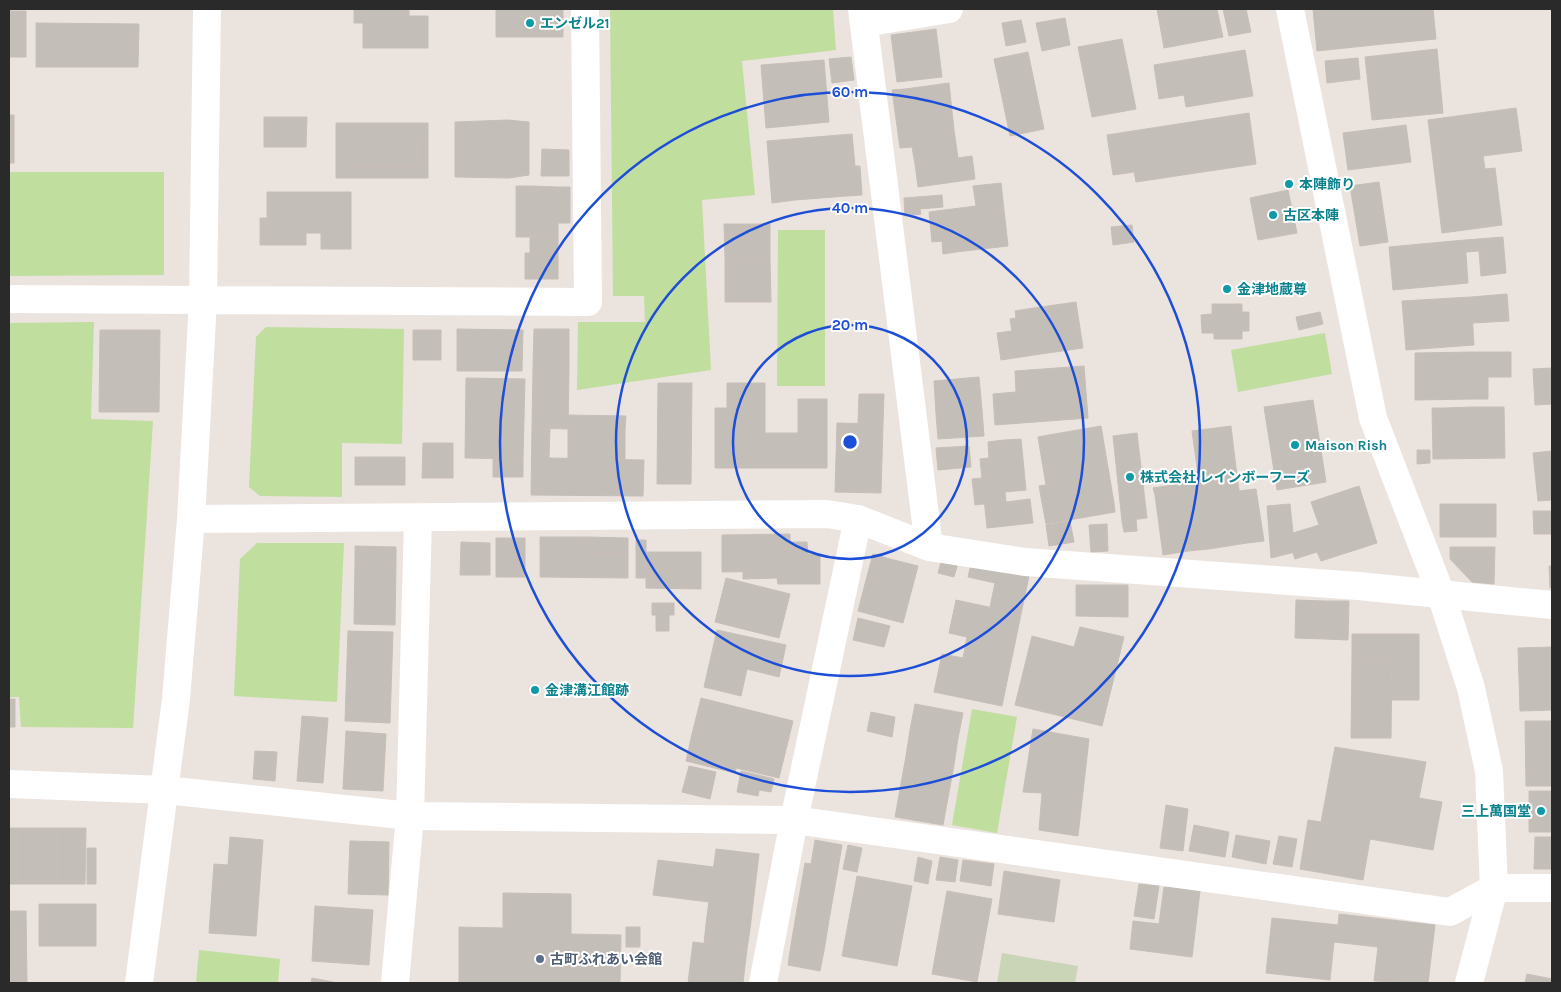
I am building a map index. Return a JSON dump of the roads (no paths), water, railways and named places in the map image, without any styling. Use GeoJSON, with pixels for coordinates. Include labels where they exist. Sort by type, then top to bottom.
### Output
{"type":"FeatureCollection","features":[{"type":"Feature","properties":{"kind":"street"},"geometry":{"type":"LineString","coordinates":[[139,983],[176,699],[191,519],[203,300],[207,9]]}},
{"type":"Feature","properties":{"kind":"street"},"geometry":{"type":"LineString","coordinates":[[9,299],[588,302],[585,9]]}},
{"type":"Feature","properties":{"kind":"street"},"geometry":{"type":"LineString","coordinates":[[928,547],[863,16],[949,9]]}},
{"type":"Feature","properties":{"kind":"street"},"geometry":{"type":"LineString","coordinates":[[1290,9],[1373,418],[1440,594],[1471,688],[1489,771],[1494,888],[1469,983]]}},
{"type":"Feature","properties":{"kind":"street"},"geometry":{"type":"LineString","coordinates":[[191,519],[827,514],[858,519],[928,547],[1025,562],[1440,594],[1552,605]]}},
{"type":"Feature","properties":{"kind":"street"},"geometry":{"type":"LineString","coordinates":[[395,983],[410,816],[418,518]]}},
{"type":"Feature","properties":{"kind":"street"},"geometry":{"type":"LineString","coordinates":[[762,983],[794,820],[858,519]]}},
{"type":"Feature","properties":{"kind":"street"},"geometry":{"type":"LineString","coordinates":[[9,784],[165,790],[410,816],[794,820],[1450,912],[1494,888],[1552,888]]}},
{"type":"Feature","properties":{"kind":"place","name":"エンゼル21"},"geometry":{"type":"Point","coordinates":[530,23]}},
{"type":"Feature","properties":{"kind":"place","name":"本陣飾り"},"geometry":{"type":"Point","coordinates":[1289,184]}},
{"type":"Feature","properties":{"kind":"place","name":"古区本陣"},"geometry":{"type":"Point","coordinates":[1273,215]}},
{"type":"Feature","properties":{"kind":"place","name":"金津地蔵尊"},"geometry":{"type":"Point","coordinates":[1227,289]}},
{"type":"Feature","properties":{"kind":"place","name":"Maison Rish"},"geometry":{"type":"Point","coordinates":[1295,445]}},
{"type":"Feature","properties":{"kind":"place","name":"株式会社 レインボーフーズ"},"geometry":{"type":"Point","coordinates":[1130,477]}},
{"type":"Feature","properties":{"kind":"place","name":"金津溝江館跡"},"geometry":{"type":"Point","coordinates":[535,690]}},
{"type":"Feature","properties":{"kind":"place","name":"三上萬国堂"},"geometry":{"type":"Point","coordinates":[1541,811]}},
{"type":"Feature","properties":{"kind":"place","name":"古町ふれあい会館"},"geometry":{"type":"Point","coordinates":[540,959]}}]}
